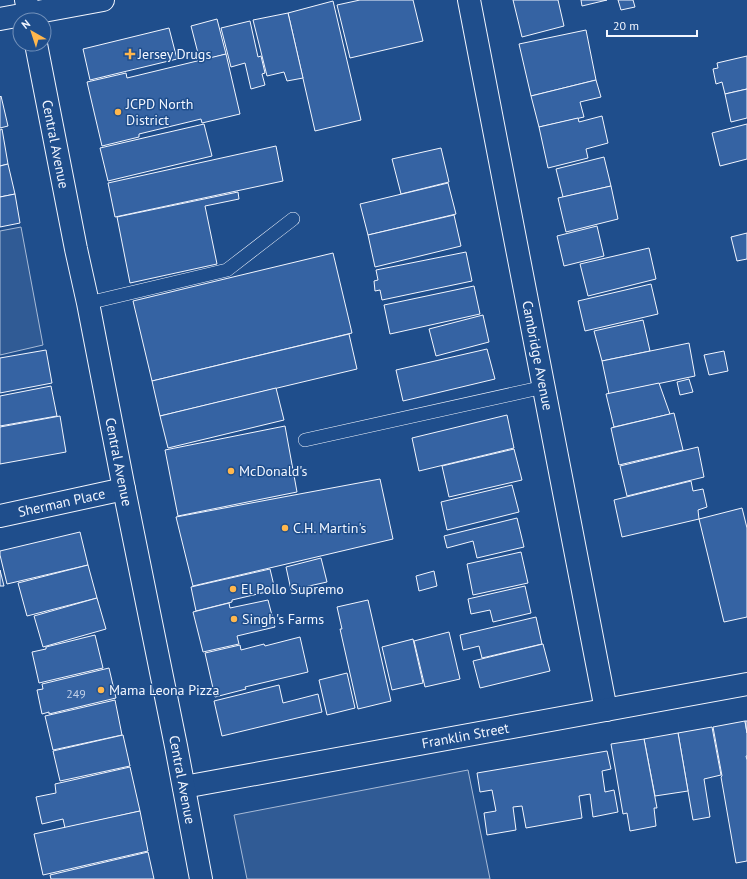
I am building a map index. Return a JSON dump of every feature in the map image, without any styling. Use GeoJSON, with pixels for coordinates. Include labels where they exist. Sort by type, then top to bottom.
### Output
{"type":"FeatureCollection","features":[{"type":"Feature","properties":{"kind":"street"},"geometry":{"type":"LineString","coordinates":[[0,19],[29,11],[103,0]]}},
{"type":"Feature","properties":{"kind":"street","name":"Cambridge Avenue"},"geometry":{"type":"LineString","coordinates":[[469,0],[606,710]]}},
{"type":"Feature","properties":{"kind":"street","name":"Central Avenue"},"geometry":{"type":"LineString","coordinates":[[38,52],[176,746],[201,879]]}},
{"type":"Feature","properties":{"kind":"street","name":"Sherman Place"},"geometry":{"type":"LineString","coordinates":[[0,516],[124,489]]}},
{"type":"Feature","properties":{"kind":"street","name":"Franklin Street"},"geometry":{"type":"LineString","coordinates":[[184,787],[747,684]]}},
{"type":"Feature","properties":{"kind":"lane"},"geometry":{"type":"LineString","coordinates":[[88,303],[228,270],[293,219]]}},
{"type":"Feature","properties":{"kind":"lane"},"geometry":{"type":"LineString","coordinates":[[305,440],[544,387]]}},
{"type":"Feature","properties":{"kind":"shaded area"},"geometry":{"type":"Polygon","coordinates":[[[21,227],[43,345],[0,355],[0,231],[21,227]]]}},
{"type":"Feature","properties":{"kind":"shaded area"},"geometry":{"type":"Polygon","coordinates":[[[468,770],[490,879],[247,879],[234,815],[468,770]]]}},
{"type":"Feature","properties":{"kind":"building"},"geometry":{"type":"Polygon","coordinates":[[[360,0],[413,0],[423,41],[350,58],[337,5],[360,0]]]}},
{"type":"Feature","properties":{"kind":"building"},"geometry":{"type":"Polygon","coordinates":[[[513,0],[558,0],[564,26],[522,37],[513,0]]]}},
{"type":"Feature","properties":{"kind":"building"},"geometry":{"type":"Polygon","coordinates":[[[581,0],[607,0],[582,6],[581,0]]]}},
{"type":"Feature","properties":{"kind":"building"},"geometry":{"type":"Polygon","coordinates":[[[618,0],[633,0],[635,7],[621,10],[618,0]]]}},
{"type":"Feature","properties":{"kind":"building"},"geometry":{"type":"Polygon","coordinates":[[[333,1],[361,120],[315,131],[288,13],[333,1]]]}},
{"type":"Feature","properties":{"kind":"building"},"geometry":{"type":"Polygon","coordinates":[[[288,13],[303,78],[287,81],[284,72],[267,76],[253,20],[288,13]]]}},
{"type":"Feature","properties":{"kind":"building"},"geometry":{"type":"Polygon","coordinates":[[[217,19],[226,54],[200,61],[191,26],[217,19]]]}},
{"type":"Feature","properties":{"kind":"building"},"geometry":{"type":"Polygon","coordinates":[[[250,21],[258,57],[261,56],[265,73],[262,74],[265,85],[251,89],[245,63],[231,67],[221,28],[250,21]]]}},
{"type":"Feature","properties":{"kind":"building","name":"Jersey Drugs"},"geometry":{"type":"Polygon","coordinates":[[[169,28],[177,59],[90,80],[83,49],[169,28]]]}},
{"type":"Feature","properties":{"kind":"building"},"geometry":{"type":"Polygon","coordinates":[[[586,30],[596,80],[531,96],[519,44],[586,30]]]}},
{"type":"Feature","properties":{"kind":"building"},"geometry":{"type":"Polygon","coordinates":[[[226,54],[240,114],[202,123],[201,119],[139,134],[139,137],[102,146],[87,82],[126,73],[127,78],[226,54]]]}},
{"type":"Feature","properties":{"kind":"building"},"geometry":{"type":"Polygon","coordinates":[[[747,56],[747,89],[725,94],[722,82],[716,84],[713,69],[718,68],[717,63],[747,56]]]}},
{"type":"Feature","properties":{"kind":"building"},"geometry":{"type":"Polygon","coordinates":[[[596,80],[601,97],[580,102],[584,117],[539,127],[531,96],[596,80]]]}},
{"type":"Feature","properties":{"kind":"building"},"geometry":{"type":"Polygon","coordinates":[[[747,89],[747,118],[731,122],[725,94],[747,89]]]}},
{"type":"Feature","properties":{"kind":"building"},"geometry":{"type":"Polygon","coordinates":[[[1,96],[8,126],[0,128],[0,97],[1,96]]]}},
{"type":"Feature","properties":{"kind":"building"},"geometry":{"type":"Polygon","coordinates":[[[602,116],[608,143],[586,149],[588,158],[548,168],[539,127],[578,118],[579,122],[602,116]]]}},
{"type":"Feature","properties":{"kind":"building"},"geometry":{"type":"Polygon","coordinates":[[[204,124],[212,156],[108,181],[100,148],[204,124]]]}},
{"type":"Feature","properties":{"kind":"building"},"geometry":{"type":"Polygon","coordinates":[[[747,124],[747,159],[720,166],[712,133],[747,124]]]}},
{"type":"Feature","properties":{"kind":"building"},"geometry":{"type":"Polygon","coordinates":[[[2,129],[8,164],[0,166],[0,130],[2,129]]]}},
{"type":"Feature","properties":{"kind":"building"},"geometry":{"type":"Polygon","coordinates":[[[276,146],[283,181],[115,217],[108,183],[276,146]]]}},
{"type":"Feature","properties":{"kind":"building"},"geometry":{"type":"Polygon","coordinates":[[[441,148],[449,182],[401,194],[392,159],[441,148]]]}},
{"type":"Feature","properties":{"kind":"building"},"geometry":{"type":"Polygon","coordinates":[[[604,157],[611,186],[563,197],[556,169],[604,157]]]}},
{"type":"Feature","properties":{"kind":"building"},"geometry":{"type":"Polygon","coordinates":[[[8,164],[15,194],[0,197],[0,166],[8,164]]]}},
{"type":"Feature","properties":{"kind":"building"},"geometry":{"type":"Polygon","coordinates":[[[448,183],[456,214],[368,235],[360,204],[448,183]]]}},
{"type":"Feature","properties":{"kind":"building"},"geometry":{"type":"Polygon","coordinates":[[[611,186],[618,219],[566,232],[558,198],[611,186]]]}},
{"type":"Feature","properties":{"kind":"building"},"geometry":{"type":"Polygon","coordinates":[[[238,192],[239,199],[205,206],[217,264],[130,283],[117,217],[238,192]]]}},
{"type":"Feature","properties":{"kind":"building"},"geometry":{"type":"Polygon","coordinates":[[[15,194],[20,223],[0,227],[0,197],[15,194]]]}},
{"type":"Feature","properties":{"kind":"building"},"geometry":{"type":"Polygon","coordinates":[[[454,215],[461,246],[375,267],[368,235],[454,215]]]}},
{"type":"Feature","properties":{"kind":"building"},"geometry":{"type":"Polygon","coordinates":[[[597,226],[604,256],[564,266],[557,236],[597,226]]]}},
{"type":"Feature","properties":{"kind":"building"},"geometry":{"type":"Polygon","coordinates":[[[747,233],[747,259],[737,261],[731,237],[747,233]]]}},
{"type":"Feature","properties":{"kind":"building"},"geometry":{"type":"Polygon","coordinates":[[[649,248],[656,279],[588,296],[580,264],[649,248]]]}},
{"type":"Feature","properties":{"kind":"building"},"geometry":{"type":"Polygon","coordinates":[[[466,252],[472,281],[382,300],[380,290],[375,291],[374,281],[378,280],[376,270],[466,252]]]}},
{"type":"Feature","properties":{"kind":"building"},"geometry":{"type":"Polygon","coordinates":[[[333,253],[352,333],[152,381],[133,301],[333,253]]]}},
{"type":"Feature","properties":{"kind":"building"},"geometry":{"type":"Polygon","coordinates":[[[651,284],[658,314],[585,331],[578,301],[651,284]]]}},
{"type":"Feature","properties":{"kind":"building"},"geometry":{"type":"Polygon","coordinates":[[[474,286],[480,314],[390,334],[384,305],[474,286]]]}},
{"type":"Feature","properties":{"kind":"building"},"geometry":{"type":"Polygon","coordinates":[[[483,315],[489,342],[436,356],[429,329],[483,315]]]}},
{"type":"Feature","properties":{"kind":"building"},"geometry":{"type":"Polygon","coordinates":[[[643,320],[650,351],[602,361],[594,331],[643,320]]]}},
{"type":"Feature","properties":{"kind":"building"},"geometry":{"type":"Polygon","coordinates":[[[349,334],[357,369],[160,416],[152,381],[349,334]]]}},
{"type":"Feature","properties":{"kind":"building"},"geometry":{"type":"Polygon","coordinates":[[[689,343],[695,376],[609,394],[602,361],[689,343]]]}},
{"type":"Feature","properties":{"kind":"building"},"geometry":{"type":"Polygon","coordinates":[[[487,349],[495,379],[403,401],[396,370],[487,349]]]}},
{"type":"Feature","properties":{"kind":"building"},"geometry":{"type":"Polygon","coordinates":[[[46,350],[52,383],[0,393],[0,358],[46,350]]]}},
{"type":"Feature","properties":{"kind":"building"},"geometry":{"type":"Polygon","coordinates":[[[724,351],[728,371],[709,375],[704,355],[724,351]]]}},
{"type":"Feature","properties":{"kind":"building"},"geometry":{"type":"Polygon","coordinates":[[[689,379],[693,392],[680,395],[677,382],[689,379]]]}},
{"type":"Feature","properties":{"kind":"building"},"geometry":{"type":"Polygon","coordinates":[[[659,383],[670,414],[614,427],[606,394],[659,383]]]}},
{"type":"Feature","properties":{"kind":"building"},"geometry":{"type":"Polygon","coordinates":[[[51,386],[57,416],[0,426],[0,396],[51,386]]]}},
{"type":"Feature","properties":{"kind":"building"},"geometry":{"type":"Polygon","coordinates":[[[276,388],[284,420],[168,448],[160,416],[276,388]]]}},
{"type":"Feature","properties":{"kind":"building"},"geometry":{"type":"Polygon","coordinates":[[[674,413],[683,450],[619,465],[611,428],[674,413]]]}},
{"type":"Feature","properties":{"kind":"building"},"geometry":{"type":"Polygon","coordinates":[[[507,415],[514,448],[419,471],[412,438],[507,415]]]}},
{"type":"Feature","properties":{"kind":"building"},"geometry":{"type":"Polygon","coordinates":[[[60,416],[66,452],[0,464],[0,427],[60,416]]]}},
{"type":"Feature","properties":{"kind":"building","name":"McDonald's"},"geometry":{"type":"Polygon","coordinates":[[[285,426],[297,492],[178,516],[165,450],[285,426]]]}},
{"type":"Feature","properties":{"kind":"building"},"geometry":{"type":"Polygon","coordinates":[[[698,447],[704,477],[627,496],[620,466],[698,447]]]}},
{"type":"Feature","properties":{"kind":"building"},"geometry":{"type":"Polygon","coordinates":[[[514,449],[522,480],[449,497],[442,466],[514,449]]]}},
{"type":"Feature","properties":{"kind":"building","name":"C.H. Martin's"},"geometry":{"type":"Polygon","coordinates":[[[380,479],[393,539],[193,586],[176,517],[380,479]]]}},
{"type":"Feature","properties":{"kind":"building"},"geometry":{"type":"Polygon","coordinates":[[[691,481],[693,491],[703,489],[707,507],[698,510],[699,519],[622,537],[614,500],[691,481]]]}},
{"type":"Feature","properties":{"kind":"building"},"geometry":{"type":"Polygon","coordinates":[[[512,485],[519,512],[447,530],[441,502],[512,485]]]}},
{"type":"Feature","properties":{"kind":"building"},"geometry":{"type":"Polygon","coordinates":[[[742,508],[747,528],[747,617],[724,622],[699,519],[742,508]]]}},
{"type":"Feature","properties":{"kind":"building"},"geometry":{"type":"Polygon","coordinates":[[[517,518],[524,547],[477,558],[473,541],[447,548],[444,536],[517,518]]]}},
{"type":"Feature","properties":{"kind":"building"},"geometry":{"type":"Polygon","coordinates":[[[80,532],[88,565],[7,584],[0,551],[80,532]]]}},
{"type":"Feature","properties":{"kind":"building"},"geometry":{"type":"Polygon","coordinates":[[[521,552],[528,583],[473,595],[467,564],[521,552]]]}},
{"type":"Feature","properties":{"kind":"building"},"geometry":{"type":"Polygon","coordinates":[[[321,558],[327,582],[291,590],[286,567],[321,558]]]}},
{"type":"Feature","properties":{"kind":"building"},"geometry":{"type":"Polygon","coordinates":[[[88,565],[97,598],[27,616],[18,583],[88,565]]]}},
{"type":"Feature","properties":{"kind":"building","name":"El Pollo Supremo"},"geometry":{"type":"Polygon","coordinates":[[[270,569],[275,590],[232,600],[232,602],[196,611],[191,587],[270,569]]]}},
{"type":"Feature","properties":{"kind":"building"},"geometry":{"type":"Polygon","coordinates":[[[0,570],[4,586],[0,586],[0,570]]]}},
{"type":"Feature","properties":{"kind":"building"},"geometry":{"type":"Polygon","coordinates":[[[434,571],[437,586],[419,591],[416,576],[434,571]]]}},
{"type":"Feature","properties":{"kind":"building"},"geometry":{"type":"Polygon","coordinates":[[[525,586],[531,613],[493,622],[490,610],[471,614],[468,599],[525,586]]]}},
{"type":"Feature","properties":{"kind":"building"},"geometry":{"type":"Polygon","coordinates":[[[97,598],[106,629],[43,647],[34,616],[97,598]]]}},
{"type":"Feature","properties":{"kind":"building","name":"Singh's Farms"},"geometry":{"type":"Polygon","coordinates":[[[268,600],[275,627],[237,636],[239,644],[203,652],[193,612],[229,603],[230,608],[268,600]]]}},
{"type":"Feature","properties":{"kind":"building"},"geometry":{"type":"Polygon","coordinates":[[[368,600],[391,701],[358,709],[340,629],[342,629],[337,607],[368,600]]]}},
{"type":"Feature","properties":{"kind":"building"},"geometry":{"type":"Polygon","coordinates":[[[536,617],[542,644],[482,658],[479,646],[463,650],[460,635],[536,617]]]}},
{"type":"Feature","properties":{"kind":"building"},"geometry":{"type":"Polygon","coordinates":[[[449,632],[460,679],[425,687],[414,641],[449,632]]]}},
{"type":"Feature","properties":{"kind":"building"},"geometry":{"type":"Polygon","coordinates":[[[95,635],[103,668],[39,683],[32,652],[95,635]]]}},
{"type":"Feature","properties":{"kind":"building"},"geometry":{"type":"Polygon","coordinates":[[[300,637],[308,672],[245,687],[246,689],[215,697],[205,653],[240,645],[241,650],[264,644],[265,646],[300,637]]]}},
{"type":"Feature","properties":{"kind":"building"},"geometry":{"type":"Polygon","coordinates":[[[413,639],[423,683],[392,690],[382,647],[413,639]]]}},
{"type":"Feature","properties":{"kind":"building"},"geometry":{"type":"Polygon","coordinates":[[[543,644],[550,671],[480,688],[473,661],[543,644]]]}},
{"type":"Feature","properties":{"kind":"building"},"geometry":{"type":"Polygon","coordinates":[[[109,668],[116,698],[49,714],[49,712],[42,714],[37,690],[43,689],[42,684],[109,668]]]}},
{"type":"Feature","properties":{"kind":"building"},"geometry":{"type":"Polygon","coordinates":[[[347,673],[355,708],[327,715],[319,680],[347,673]]]}},
{"type":"Feature","properties":{"kind":"building"},"geometry":{"type":"Polygon","coordinates":[[[279,685],[283,703],[318,694],[322,712],[222,736],[214,701],[279,685]]]}},
{"type":"Feature","properties":{"kind":"building"},"geometry":{"type":"Polygon","coordinates":[[[115,700],[122,735],[53,750],[45,716],[115,700]]]}},
{"type":"Feature","properties":{"kind":"building"},"geometry":{"type":"Polygon","coordinates":[[[745,721],[747,733],[747,861],[736,863],[713,727],[745,721]]]}},
{"type":"Feature","properties":{"kind":"building"},"geometry":{"type":"Polygon","coordinates":[[[745,721],[747,721],[747,733],[745,721]]]}},
{"type":"Feature","properties":{"kind":"building"},"geometry":{"type":"Polygon","coordinates":[[[712,727],[721,775],[704,779],[710,817],[693,820],[678,733],[712,727]]]}},
{"type":"Feature","properties":{"kind":"building"},"geometry":{"type":"Polygon","coordinates":[[[678,733],[688,791],[655,796],[644,739],[678,733]]]}},
{"type":"Feature","properties":{"kind":"building"},"geometry":{"type":"Polygon","coordinates":[[[123,735],[130,766],[60,781],[53,751],[123,735]]]}},
{"type":"Feature","properties":{"kind":"building"},"geometry":{"type":"Polygon","coordinates":[[[644,739],[657,808],[654,808],[656,826],[630,831],[627,813],[623,814],[611,744],[644,739]]]}},
{"type":"Feature","properties":{"kind":"building"},"geometry":{"type":"Polygon","coordinates":[[[607,751],[611,769],[602,771],[605,792],[614,790],[618,812],[593,817],[590,794],[579,796],[582,818],[526,828],[522,806],[513,807],[516,830],[487,835],[484,813],[496,811],[492,790],[480,792],[477,773],[607,751]]]}},
{"type":"Feature","properties":{"kind":"building"},"geometry":{"type":"Polygon","coordinates":[[[130,767],[140,811],[65,828],[63,819],[42,824],[36,797],[56,793],[55,784],[130,767]]]}},
{"type":"Feature","properties":{"kind":"building"},"geometry":{"type":"Polygon","coordinates":[[[140,811],[148,851],[43,875],[34,834],[140,811]]]}},
{"type":"Feature","properties":{"kind":"building"},"geometry":{"type":"Polygon","coordinates":[[[148,852],[154,879],[51,879],[50,875],[148,852]]]}},
{"type":"Feature","properties":{"kind":"place","name":"Jersey Drugs"},"geometry":{"type":"Point","coordinates":[130,54]}},
{"type":"Feature","properties":{"kind":"place","name":"JCPD North District"},"geometry":{"type":"Point","coordinates":[118,112]}},
{"type":"Feature","properties":{"kind":"place","name":"McDonald's"},"geometry":{"type":"Point","coordinates":[231,471]}},
{"type":"Feature","properties":{"kind":"place","name":"C.H. Martin's"},"geometry":{"type":"Point","coordinates":[285,528]}},
{"type":"Feature","properties":{"kind":"place","name":"El Pollo Supremo"},"geometry":{"type":"Point","coordinates":[233,589]}},
{"type":"Feature","properties":{"kind":"place","name":"Singh's Farms"},"geometry":{"type":"Point","coordinates":[234,619]}},
{"type":"Feature","properties":{"kind":"place","name":"Mama Leona Pizza"},"geometry":{"type":"Point","coordinates":[101,690]}}]}
